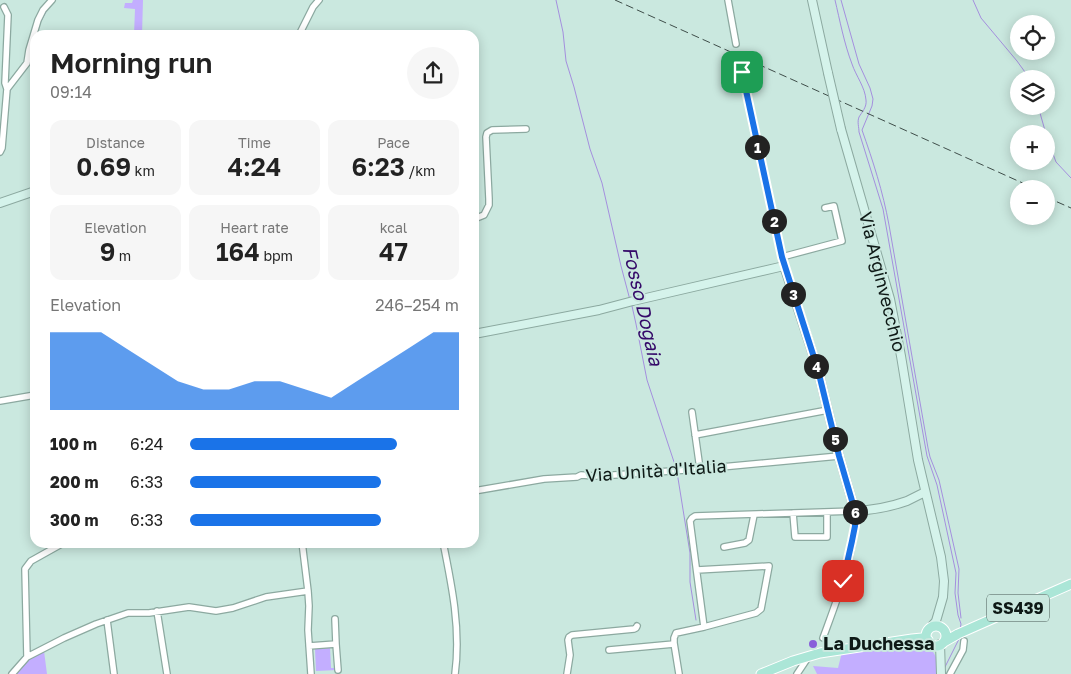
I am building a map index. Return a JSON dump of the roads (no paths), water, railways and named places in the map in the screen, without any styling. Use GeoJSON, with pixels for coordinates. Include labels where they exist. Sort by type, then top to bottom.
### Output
{"type":"FeatureCollection","features":[{"type":"Feature","properties":{"kind":"main road","name":"SS439"},"geometry":{"type":"LineString","coordinates":[[761,674],[793,661],[820,653],[912,639],[962,635],[1071,584]]}},
{"type":"Feature","properties":{"kind":"main road","name":"SS439"},"geometry":{"type":"LineString","coordinates":[[933,638],[935,626],[951,633],[962,635]]}},
{"type":"Feature","properties":{"kind":"main road"},"geometry":{"type":"LineString","coordinates":[[933,638],[946,636],[942,628]]}},
{"type":"Feature","properties":{"kind":"street"},"geometry":{"type":"LineString","coordinates":[[35,30],[43,10],[52,0]]}},
{"type":"Feature","properties":{"kind":"street"},"geometry":{"type":"LineString","coordinates":[[302,30],[313,7],[320,0]]}},
{"type":"Feature","properties":{"kind":"street"},"geometry":{"type":"LineString","coordinates":[[728,0],[736,44]]}},
{"type":"Feature","properties":{"kind":"street","name":"Via Arginvecchio"},"geometry":{"type":"LineString","coordinates":[[812,0],[841,129],[890,299],[918,460],[941,557],[944,581],[943,597],[939,612]]}},
{"type":"Feature","properties":{"kind":"street"},"geometry":{"type":"LineString","coordinates":[[0,152],[2,148],[7,89],[5,83],[8,14],[4,7]]}},
{"type":"Feature","properties":{"kind":"street"},"geometry":{"type":"LineString","coordinates":[[7,89],[27,64],[30,47]]}},
{"type":"Feature","properties":{"kind":"street"},"geometry":{"type":"LineString","coordinates":[[742,72],[784,266],[818,370],[839,456],[855,511],[855,526],[843,581],[823,638]]}},
{"type":"Feature","properties":{"kind":"street"},"geometry":{"type":"LineString","coordinates":[[479,217],[484,215],[489,206],[487,133],[492,130],[526,129]]}},
{"type":"Feature","properties":{"kind":"street"},"geometry":{"type":"LineString","coordinates":[[0,203],[30,193]]}},
{"type":"Feature","properties":{"kind":"street"},"geometry":{"type":"LineString","coordinates":[[782,257],[842,241],[834,206],[825,208]]}},
{"type":"Feature","properties":{"kind":"street"},"geometry":{"type":"LineString","coordinates":[[479,333],[599,310],[784,266]]}},
{"type":"Feature","properties":{"kind":"street"},"geometry":{"type":"LineString","coordinates":[[0,401],[30,396]]}},
{"type":"Feature","properties":{"kind":"street"},"geometry":{"type":"LineString","coordinates":[[695,435],[828,410]]}},
{"type":"Feature","properties":{"kind":"street"},"geometry":{"type":"LineString","coordinates":[[692,412],[700,469]]}},
{"type":"Feature","properties":{"kind":"street","name":"Via Unità d'Italia"},"geometry":{"type":"LineString","coordinates":[[479,490],[544,479],[582,475],[595,476],[674,471],[839,456]]}},
{"type":"Feature","properties":{"kind":"street"},"geometry":{"type":"LineString","coordinates":[[704,627],[690,521],[695,516],[874,510],[906,501],[926,492]]}},
{"type":"Feature","properties":{"kind":"street"},"geometry":{"type":"LineString","coordinates":[[793,512],[795,537],[827,537],[827,513]]}},
{"type":"Feature","properties":{"kind":"street"},"geometry":{"type":"LineString","coordinates":[[724,547],[745,543],[749,540],[754,515]]}},
{"type":"Feature","properties":{"kind":"street"},"geometry":{"type":"LineString","coordinates":[[27,656],[25,570],[30,561],[54,548]]}},
{"type":"Feature","properties":{"kind":"street"},"geometry":{"type":"LineString","coordinates":[[303,548],[309,606],[308,630],[311,674]]}},
{"type":"Feature","properties":{"kind":"street"},"geometry":{"type":"LineString","coordinates":[[443,548],[453,596],[458,641],[455,674]]}},
{"type":"Feature","properties":{"kind":"street"},"geometry":{"type":"LineString","coordinates":[[678,674],[674,644],[676,633],[756,614],[761,609],[769,566],[696,570]]}},
{"type":"Feature","properties":{"kind":"street"},"geometry":{"type":"LineString","coordinates":[[12,674],[27,656],[64,638],[128,613],[149,613],[189,606],[216,611],[225,610],[266,597],[308,591]]}},
{"type":"Feature","properties":{"kind":"street"},"geometry":{"type":"LineString","coordinates":[[157,611],[167,674]]}},
{"type":"Feature","properties":{"kind":"street"},"geometry":{"type":"LineString","coordinates":[[939,612],[942,628]]}},
{"type":"Feature","properties":{"kind":"street"},"geometry":{"type":"LineString","coordinates":[[939,612],[933,638],[940,658],[941,670]]}},
{"type":"Feature","properties":{"kind":"street"},"geometry":{"type":"LineString","coordinates":[[335,619],[338,670]]}},
{"type":"Feature","properties":{"kind":"street"},"geometry":{"type":"LineString","coordinates":[[107,620],[114,674]]}},
{"type":"Feature","properties":{"kind":"street"},"geometry":{"type":"LineString","coordinates":[[567,674],[570,655],[568,640],[570,637],[634,629],[637,626]]}},
{"type":"Feature","properties":{"kind":"street"},"geometry":{"type":"LineString","coordinates":[[950,674],[963,650],[962,635]]}},
{"type":"Feature","properties":{"kind":"street"},"geometry":{"type":"LineString","coordinates":[[309,646],[336,644]]}},
{"type":"Feature","properties":{"kind":"street"},"geometry":{"type":"LineString","coordinates":[[609,650],[674,644]]}},
{"type":"Feature","properties":{"kind":"street"},"geometry":{"type":"LineString","coordinates":[[797,674],[809,656]]}},
{"type":"Feature","properties":{"kind":"waterway","name":"Fosso Dogaia"},"geometry":{"type":"LineString","coordinates":[[556,0],[563,32],[566,61],[590,149],[602,183],[630,300]]}},
{"type":"Feature","properties":{"kind":"waterway"},"geometry":{"type":"LineString","coordinates":[[835,0],[849,56],[866,100],[866,105],[858,119],[859,132],[883,209],[927,456],[937,485],[956,573],[955,593],[961,624],[960,630]]}},
{"type":"Feature","properties":{"kind":"waterway"},"geometry":{"type":"LineString","coordinates":[[841,0],[859,64],[873,99],[862,130],[887,213],[928,448],[939,480],[959,569],[958,593],[961,618]]}},
{"type":"Feature","properties":{"kind":"waterway"},"geometry":{"type":"LineString","coordinates":[[973,0],[981,18],[1024,70]]}},
{"type":"Feature","properties":{"kind":"waterway"},"geometry":{"type":"LineString","coordinates":[[39,25],[48,8]]}},
{"type":"Feature","properties":{"kind":"waterway"},"geometry":{"type":"LineString","coordinates":[[16,82],[24,71]]}},
{"type":"Feature","properties":{"kind":"waterway"},"geometry":{"type":"LineString","coordinates":[[8,107],[10,89]]}},
{"type":"Feature","properties":{"kind":"waterway"},"geometry":{"type":"LineString","coordinates":[[1041,115],[1043,125]]}},
{"type":"Feature","properties":{"kind":"waterway"},"geometry":{"type":"LineString","coordinates":[[1055,159],[1071,178]]}},
{"type":"Feature","properties":{"kind":"waterway","name":"Fosso Dogaia"},"geometry":{"type":"LineString","coordinates":[[632,306],[647,380],[676,468]]}},
{"type":"Feature","properties":{"kind":"waterway","name":"Fosso Dogaia"},"geometry":{"type":"LineString","coordinates":[[677,472],[690,553],[690,582],[696,620]]}},
{"type":"Feature","properties":{"kind":"waterway"},"geometry":{"type":"LineString","coordinates":[[944,669],[959,639]]}},
{"type":"Feature","properties":{"kind":"railway"},"geometry":{"type":"LineString","coordinates":[[615,0],[1016,180]]}},
{"type":"Feature","properties":{"kind":"railway"},"geometry":{"type":"LineString","coordinates":[[1055,201],[1071,208]]}},
{"type":"Feature","properties":{"kind":"place","name":"La Duchessa"},"geometry":{"type":"Point","coordinates":[813,644]}}]}
